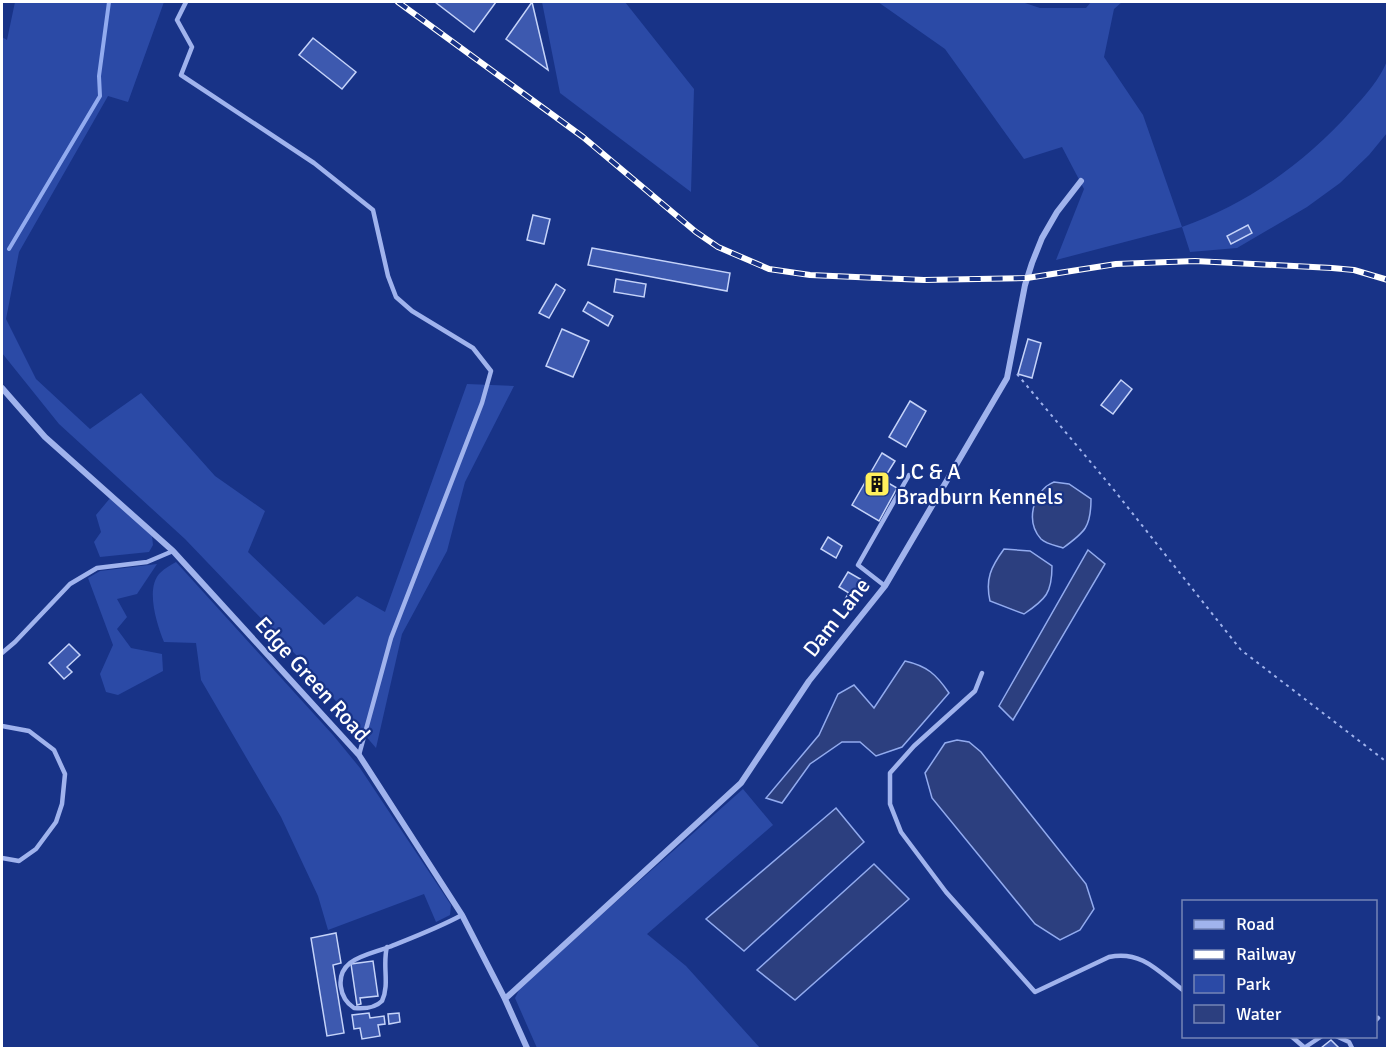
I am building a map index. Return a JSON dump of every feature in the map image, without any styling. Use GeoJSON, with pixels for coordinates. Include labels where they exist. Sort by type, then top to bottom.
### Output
{"type":"FeatureCollection","features":[{"type":"Feature","properties":{"kind":"street","name":"Dam Lane"},"geometry":{"type":"LineString","coordinates":[[505,999],[741,783],[809,681],[885,586],[1007,378],[1025,285],[1032,263],[1042,238],[1057,212],[1081,181]]}},
{"type":"Feature","properties":{"kind":"street","name":"Edge Green Road"},"geometry":{"type":"LineString","coordinates":[[2,388],[45,436],[173,551],[359,755],[462,915],[527,1048]]}},
{"type":"Feature","properties":{"kind":"lane"},"geometry":{"type":"LineString","coordinates":[[186,2],[177,20],[192,47],[181,75],[314,162],[373,210],[388,276],[396,297],[412,311],[473,348],[491,371],[482,403],[391,638],[359,755]]}},
{"type":"Feature","properties":{"kind":"lane"},"geometry":{"type":"LineString","coordinates":[[885,586],[858,565],[909,475]]}},
{"type":"Feature","properties":{"kind":"lane"},"geometry":{"type":"LineString","coordinates":[[2,652],[15,642],[70,584],[97,568],[147,562],[173,551]]}},
{"type":"Feature","properties":{"kind":"lane"},"geometry":{"type":"LineString","coordinates":[[982,673],[975,691],[914,746],[890,773],[890,804],[901,832],[946,892],[1035,992],[1109,957],[1121,954],[1143,960],[1182,989]]}},
{"type":"Feature","properties":{"kind":"lane"},"geometry":{"type":"LineString","coordinates":[[2,726],[29,731],[54,750],[65,774],[62,804],[56,822],[36,849],[19,861],[2,858]]}},
{"type":"Feature","properties":{"kind":"lane"},"geometry":{"type":"LineString","coordinates":[[387,947],[384,958],[386,987],[382,1001],[368,1008],[354,1008],[343,994],[341,986],[343,971],[356,959],[387,947],[436,929],[462,915]]}},
{"type":"Feature","properties":{"kind":"lane"},"geometry":{"type":"LineString","coordinates":[[1304,1048],[1319,1038]]}},
{"type":"Feature","properties":{"kind":"lane"},"geometry":{"type":"LineString","coordinates":[[1340,1038],[1349,1042],[1352,1048]]}},
{"type":"Feature","properties":{"kind":"lane"},"geometry":{"type":"LineString","coordinates":[[1349,1042],[1354,1038]]}},
{"type":"Feature","properties":{"kind":"path"},"geometry":{"type":"LineString","coordinates":[[1010,367],[1114,490],[1241,650],[1388,763]]}},
{"type":"Feature","properties":{"kind":"green space"},"geometry":{"type":"Polygon","coordinates":[[[15,2],[164,2],[128,102],[108,96],[19,252],[6,319],[36,379],[90,429],[141,393],[215,476],[265,511],[248,552],[324,625],[357,596],[385,612],[467,384],[514,386],[465,482],[447,551],[402,634],[376,748],[298,657],[185,539],[59,424],[2,353],[2,37],[7,40],[15,2]]]}},
{"type":"Feature","properties":{"kind":"green space"},"geometry":{"type":"Polygon","coordinates":[[[542,2],[625,2],[694,89],[691,192],[560,93],[542,2]]]}},
{"type":"Feature","properties":{"kind":"green space"},"geometry":{"type":"Polygon","coordinates":[[[878,2],[1022,2],[1040,8],[1086,8],[1091,2],[1122,2],[1114,9],[1104,57],[1143,115],[1182,227],[1056,260],[1084,189],[1062,147],[1024,159],[945,49],[878,2]]]}},
{"type":"Feature","properties":{"kind":"green space"},"geometry":{"type":"Polygon","coordinates":[[[1387,61],[1387,133],[1369,155],[1340,183],[1307,207],[1237,248],[1190,252],[1182,227],[1206,218],[1253,194],[1295,164],[1357,105],[1376,81],[1387,61]]]}},
{"type":"Feature","properties":{"kind":"green space"},"geometry":{"type":"Polygon","coordinates":[[[111,497],[152,536],[153,545],[149,552],[100,557],[94,542],[101,532],[96,515],[111,497]]]}},
{"type":"Feature","properties":{"kind":"green space"},"geometry":{"type":"Polygon","coordinates":[[[176,562],[333,735],[360,768],[451,905],[450,915],[436,922],[424,894],[328,930],[318,896],[281,817],[201,680],[196,643],[164,642],[154,607],[153,588],[160,573],[176,562]]]}},
{"type":"Feature","properties":{"kind":"green space"},"geometry":{"type":"Polygon","coordinates":[[[157,564],[137,594],[117,599],[127,617],[117,629],[131,648],[162,654],[163,671],[118,695],[106,692],[100,674],[113,645],[88,578],[100,571],[157,564]]]}},
{"type":"Feature","properties":{"kind":"green space"},"geometry":{"type":"Polygon","coordinates":[[[743,789],[773,825],[647,934],[686,966],[760,1048],[537,1048],[515,998],[521,986],[743,789]]]}},
{"type":"Feature","properties":{"kind":"water"},"geometry":{"type":"Polygon","coordinates":[[[1054,482],[1069,484],[1091,499],[1088,523],[1077,538],[1063,548],[1041,539],[1033,524],[1036,499],[1047,486],[1054,482]]]}},
{"type":"Feature","properties":{"kind":"water"},"geometry":{"type":"Polygon","coordinates":[[[1004,549],[1030,551],[1052,566],[1049,589],[1038,604],[1024,614],[990,601],[988,586],[990,574],[1004,549]]]}},
{"type":"Feature","properties":{"kind":"water"},"geometry":{"type":"Polygon","coordinates":[[[1088,550],[1105,564],[1013,720],[999,706],[1088,550]]]}},
{"type":"Feature","properties":{"kind":"water"},"geometry":{"type":"Polygon","coordinates":[[[905,661],[919,665],[930,672],[949,693],[902,747],[876,756],[860,742],[842,742],[810,764],[782,803],[766,798],[819,735],[838,694],[854,685],[874,708],[905,661]]]}},
{"type":"Feature","properties":{"kind":"water"},"geometry":{"type":"Polygon","coordinates":[[[957,740],[969,742],[981,752],[1086,884],[1094,909],[1080,930],[1060,940],[1035,924],[932,798],[925,773],[945,743],[957,740]]]}},
{"type":"Feature","properties":{"kind":"water"},"geometry":{"type":"Polygon","coordinates":[[[836,808],[864,842],[744,951],[706,919],[836,808]]]}},
{"type":"Feature","properties":{"kind":"water"},"geometry":{"type":"Polygon","coordinates":[[[874,864],[909,899],[795,1000],[757,970],[874,864]]]}},
{"type":"Feature","properties":{"kind":"building"},"geometry":{"type":"Polygon","coordinates":[[[435,2],[496,2],[474,32],[435,2]]]}},
{"type":"Feature","properties":{"kind":"building"},"geometry":{"type":"Polygon","coordinates":[[[532,2],[548,70],[506,39],[532,2]]]}},
{"type":"Feature","properties":{"kind":"building"},"geometry":{"type":"Polygon","coordinates":[[[313,38],[356,72],[342,89],[299,55],[313,38]]]}},
{"type":"Feature","properties":{"kind":"building"},"geometry":{"type":"Polygon","coordinates":[[[533,215],[550,219],[544,244],[527,240],[533,215]]]}},
{"type":"Feature","properties":{"kind":"building"},"geometry":{"type":"Polygon","coordinates":[[[1248,225],[1252,233],[1231,244],[1227,236],[1248,225]]]}},
{"type":"Feature","properties":{"kind":"building"},"geometry":{"type":"Polygon","coordinates":[[[592,248],[730,273],[727,291],[588,265],[592,248]]]}},
{"type":"Feature","properties":{"kind":"building"},"geometry":{"type":"Polygon","coordinates":[[[616,279],[646,284],[644,297],[614,292],[616,279]]]}},
{"type":"Feature","properties":{"kind":"building"},"geometry":{"type":"Polygon","coordinates":[[[556,284],[565,290],[549,318],[539,313],[556,284]]]}},
{"type":"Feature","properties":{"kind":"building"},"geometry":{"type":"Polygon","coordinates":[[[588,302],[613,316],[608,326],[583,311],[588,302]]]}},
{"type":"Feature","properties":{"kind":"building"},"geometry":{"type":"Polygon","coordinates":[[[562,329],[589,341],[573,377],[546,366],[562,329]]]}},
{"type":"Feature","properties":{"kind":"building"},"geometry":{"type":"Polygon","coordinates":[[[1028,339],[1041,343],[1032,378],[1018,374],[1028,339]]]}},
{"type":"Feature","properties":{"kind":"building"},"geometry":{"type":"Polygon","coordinates":[[[1121,380],[1132,389],[1113,414],[1101,405],[1121,380]]]}},
{"type":"Feature","properties":{"kind":"building"},"geometry":{"type":"Polygon","coordinates":[[[910,401],[926,411],[906,447],[889,437],[910,401]]]}},
{"type":"Feature","properties":{"kind":"building","name":"J C & A Bradburn Kennels"},"geometry":{"type":"Polygon","coordinates":[[[882,453],[895,461],[883,480],[897,488],[879,521],[852,505],[882,453]]]}},
{"type":"Feature","properties":{"kind":"building"},"geometry":{"type":"Polygon","coordinates":[[[828,537],[842,546],[836,558],[821,549],[828,537]]]}},
{"type":"Feature","properties":{"kind":"building"},"geometry":{"type":"Polygon","coordinates":[[[848,572],[862,580],[854,593],[858,596],[854,604],[845,599],[849,593],[839,587],[848,572]]]}},
{"type":"Feature","properties":{"kind":"building"},"geometry":{"type":"Polygon","coordinates":[[[69,644],[80,655],[67,667],[72,672],[64,679],[49,663],[69,644]]]}},
{"type":"Feature","properties":{"kind":"building"},"geometry":{"type":"Polygon","coordinates":[[[336,933],[341,963],[333,965],[344,1033],[327,1036],[311,938],[336,933]]]}},
{"type":"Feature","properties":{"kind":"building"},"geometry":{"type":"Polygon","coordinates":[[[373,961],[378,996],[360,998],[361,1004],[357,1005],[351,964],[373,961]]]}},
{"type":"Feature","properties":{"kind":"building"},"geometry":{"type":"Polygon","coordinates":[[[369,1013],[370,1018],[384,1016],[385,1024],[378,1025],[380,1036],[362,1039],[360,1028],[354,1029],[352,1015],[369,1013]]]}},
{"type":"Feature","properties":{"kind":"building"},"geometry":{"type":"Polygon","coordinates":[[[399,1013],[400,1022],[389,1024],[388,1014],[399,1013]]]}},
{"type":"Feature","properties":{"kind":"building"},"geometry":{"type":"Polygon","coordinates":[[[1331,1040],[1339,1048],[1321,1048],[1331,1040]]]}},
{"type":"Feature","properties":{"kind":"waterway"},"geometry":{"type":"LineString","coordinates":[[9,249],[100,96],[99,76],[109,2]]}},
{"type":"Feature","properties":{"kind":"railway"},"geometry":{"type":"LineString","coordinates":[[398,2],[583,137],[696,232],[718,247],[769,269],[810,275],[924,280],[1027,278],[1116,264],[1195,261],[1354,270],[1388,280]]}},
{"type":"Feature","properties":{"kind":"place","name":"J C & A Bradburn Kennels"},"geometry":{"type":"Point","coordinates":[877,484]}}]}
